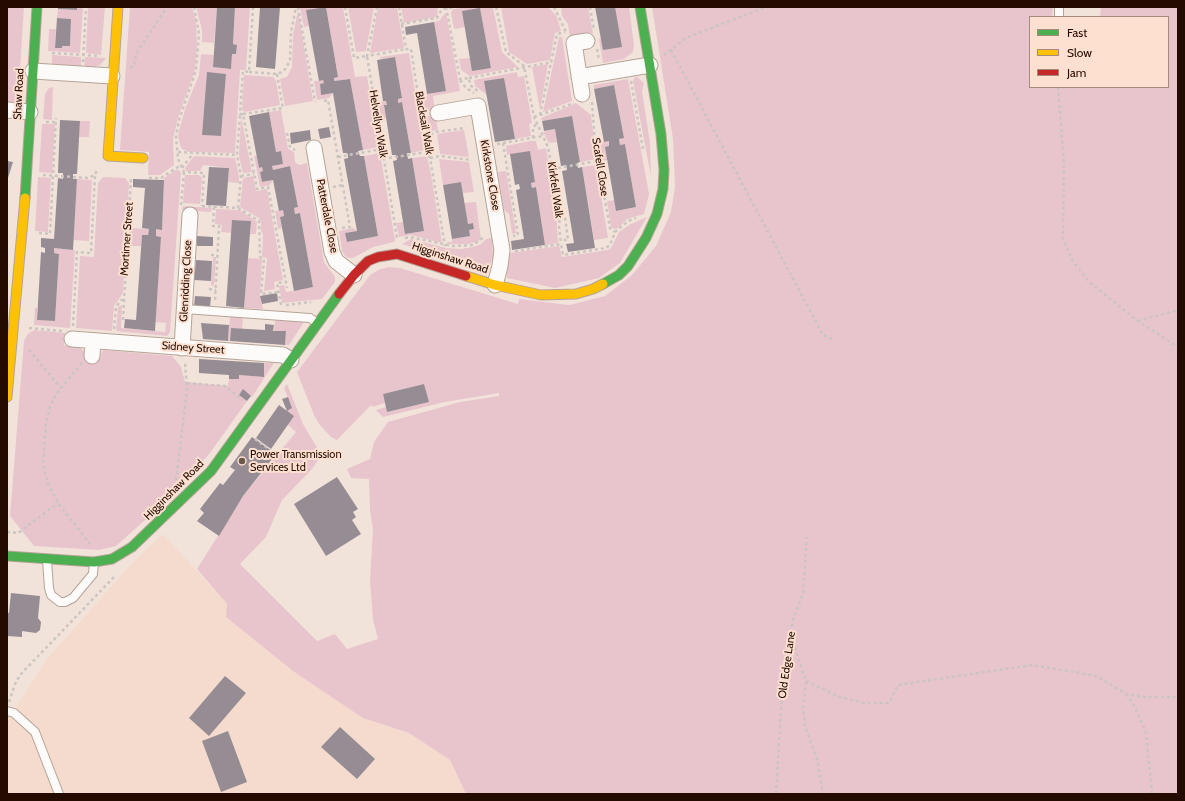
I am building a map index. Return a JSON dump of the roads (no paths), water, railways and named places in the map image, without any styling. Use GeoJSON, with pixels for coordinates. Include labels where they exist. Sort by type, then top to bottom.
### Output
{"type":"FeatureCollection","features":[{"type":"Feature","properties":{"kind":"street","name":"Shaw Road"},"geometry":{"type":"LineString","coordinates":[[7,397],[8,368],[13,326],[12,258],[27,173],[37,7]]}},
{"type":"Feature","properties":{"kind":"street"},"geometry":{"type":"LineString","coordinates":[[118,7],[112,76],[108,156],[143,158]]}},
{"type":"Feature","properties":{"kind":"street","name":"Higginshaw Road"},"geometry":{"type":"LineString","coordinates":[[7,556],[98,561],[112,559],[132,547],[195,488],[219,460],[317,324],[354,275],[368,261],[378,257],[397,254],[495,285],[541,296],[576,294],[601,286],[619,275],[640,249],[657,214],[663,189],[664,153],[640,7]]}},
{"type":"Feature","properties":{"kind":"street"},"geometry":{"type":"LineString","coordinates":[[582,96],[574,43],[587,41]]}},
{"type":"Feature","properties":{"kind":"street"},"geometry":{"type":"LineString","coordinates":[[579,77],[650,65]]}},
{"type":"Feature","properties":{"kind":"street"},"geometry":{"type":"LineString","coordinates":[[33,71],[112,76]]}},
{"type":"Feature","properties":{"kind":"street","name":"Kirkstone Close"},"geometry":{"type":"LineString","coordinates":[[438,113],[478,106],[502,250],[495,285]]}},
{"type":"Feature","properties":{"kind":"street"},"geometry":{"type":"LineString","coordinates":[[7,110],[30,112]]}},
{"type":"Feature","properties":{"kind":"street","name":"Patterdale Close"},"geometry":{"type":"LineString","coordinates":[[314,148],[332,252],[336,261],[354,275]]}},
{"type":"Feature","properties":{"kind":"street","name":"Glenridding Close"},"geometry":{"type":"LineString","coordinates":[[182,348],[187,208]]}},
{"type":"Feature","properties":{"kind":"street","name":"Sidney Street"},"geometry":{"type":"LineString","coordinates":[[70,334],[93,341],[283,355],[291,360]]}},
{"type":"Feature","properties":{"kind":"street"},"geometry":{"type":"LineString","coordinates":[[89,357],[93,341]]}},
{"type":"Feature","properties":{"kind":"lane"},"geometry":{"type":"LineString","coordinates":[[184,309],[310,318],[317,324]]}},
{"type":"Feature","properties":{"kind":"lane"},"geometry":{"type":"LineString","coordinates":[[47,559],[49,588],[51,595],[60,602],[73,598],[93,574],[98,561]]}},
{"type":"Feature","properties":{"kind":"lane"},"geometry":{"type":"LineString","coordinates":[[7,711],[14,713],[35,732],[59,794]]}},
{"type":"Feature","properties":{"kind":"place","name":"Power Transmission Services Ltd"},"geometry":{"type":"Point","coordinates":[242,461]}}]}
